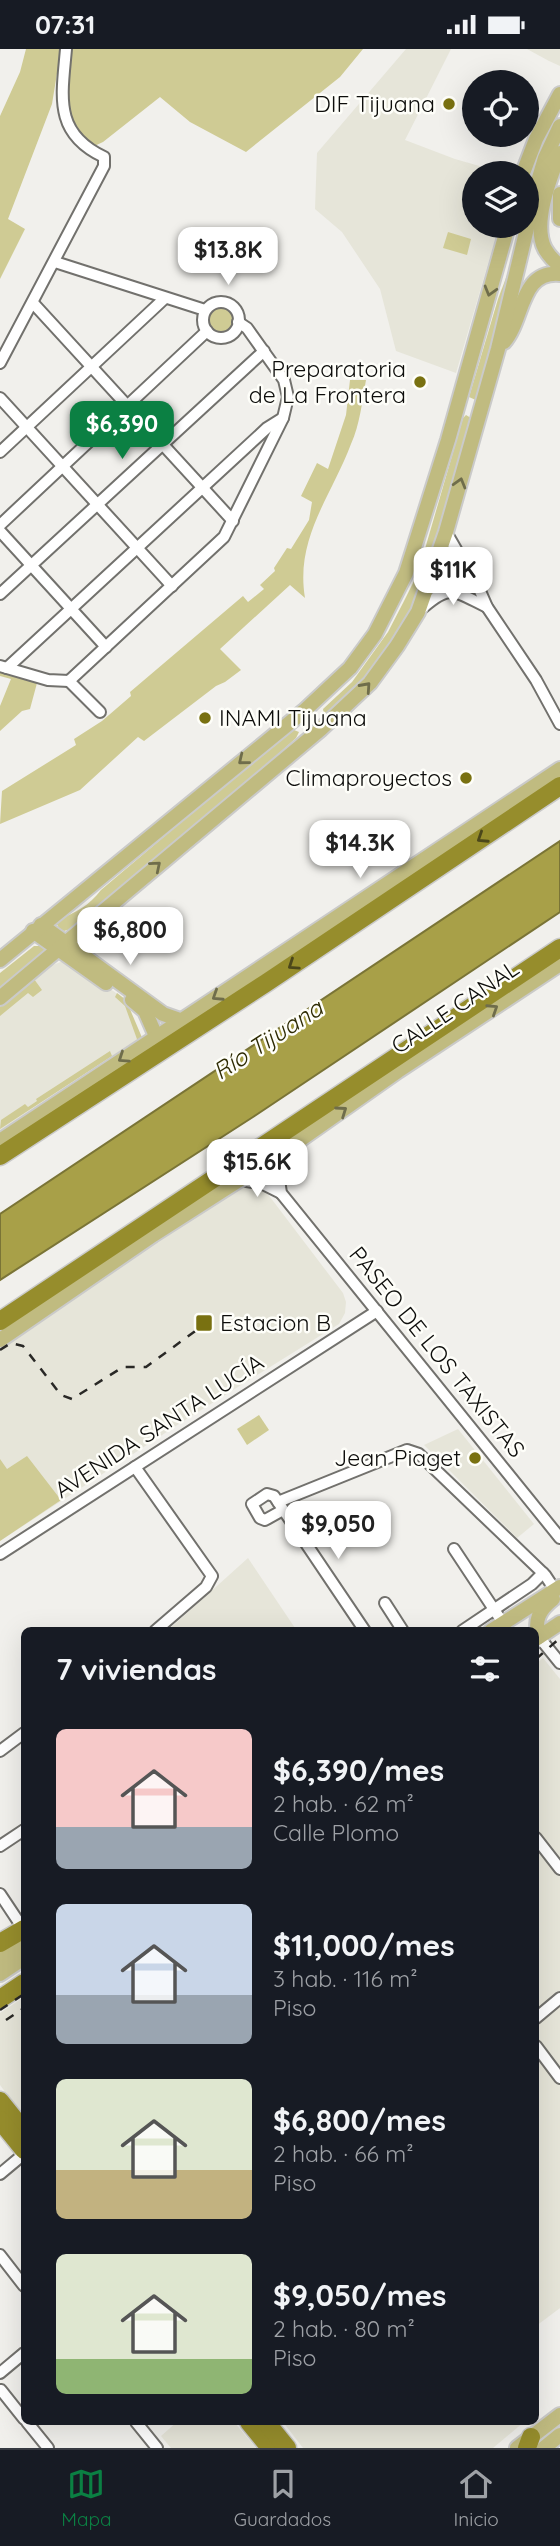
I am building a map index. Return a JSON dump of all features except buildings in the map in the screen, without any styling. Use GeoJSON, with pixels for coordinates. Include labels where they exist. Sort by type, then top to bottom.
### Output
{"type":"FeatureCollection","features":[{"type":"Feature","properties":{"kind":"highway"},"geometry":{"type":"LineString","coordinates":[[539,800],[545,789],[560,777]]}},
{"type":"Feature","properties":{"kind":"highway"},"geometry":{"type":"LineString","coordinates":[[0,1156],[266,983],[560,786]]}},
{"type":"Feature","properties":{"kind":"highway"},"geometry":{"type":"LineString","coordinates":[[318,932],[331,929],[420,873],[433,870]]}},
{"type":"Feature","properties":{"kind":"highway"},"geometry":{"type":"LineString","coordinates":[[0,1321],[560,948]]}},
{"type":"Feature","properties":{"kind":"highway"},"geometry":{"type":"LineString","coordinates":[[375,1088],[463,1014]]}},
{"type":"Feature","properties":{"kind":"highway"},"geometry":{"type":"LineString","coordinates":[[0,1147],[32,1125],[41,1114]]}},
{"type":"Feature","properties":{"kind":"highway"},"geometry":{"type":"LineString","coordinates":[[46,1291],[54,1291],[135,1243],[144,1242]]}},
{"type":"Feature","properties":{"kind":"highway"},"geometry":{"type":"LineString","coordinates":[[0,1943],[21,1941]]}},
{"type":"Feature","properties":{"kind":"highway"},"geometry":{"type":"LineString","coordinates":[[0,1999],[21,1985]]}},
{"type":"Feature","properties":{"kind":"highway"},"geometry":{"type":"LineString","coordinates":[[0,2101],[21,2127]]}},
{"type":"Feature","properties":{"kind":"highway"},"geometry":{"type":"LineString","coordinates":[[0,2120],[21,2148]]}},
{"type":"Feature","properties":{"kind":"highway"},"geometry":{"type":"LineString","coordinates":[[251,2425],[270,2448]]}},
{"type":"Feature","properties":{"kind":"highway"},"geometry":{"type":"LineString","coordinates":[[268,2425],[287,2448]]}},
{"type":"Feature","properties":{"kind":"main road"},"geometry":{"type":"LineString","coordinates":[[528,161],[560,94]]}},
{"type":"Feature","properties":{"kind":"main road"},"geometry":{"type":"LineString","coordinates":[[0,999],[362,692],[397,646],[418,612],[446,532],[498,349],[545,158],[560,126]]}},
{"type":"Feature","properties":{"kind":"main road"},"geometry":{"type":"LineString","coordinates":[[560,153],[543,205],[542,242],[551,258],[560,266]]}},
{"type":"Feature","properties":{"kind":"main road"},"geometry":{"type":"LineString","coordinates":[[560,194],[560,219]]}},
{"type":"Feature","properties":{"kind":"main road"},"geometry":{"type":"LineString","coordinates":[[0,960],[304,711],[350,668],[375,634],[406,573],[459,401],[505,238]]}},
{"type":"Feature","properties":{"kind":"main road"},"geometry":{"type":"LineString","coordinates":[[504,241],[524,240],[560,246]]}},
{"type":"Feature","properties":{"kind":"main road"},"geometry":{"type":"LineString","coordinates":[[498,349],[510,335],[530,285],[538,277],[560,274]]}},
{"type":"Feature","properties":{"kind":"main road"},"geometry":{"type":"LineString","coordinates":[[459,401],[471,411],[474,421],[468,456]]}},
{"type":"Feature","properties":{"kind":"main road"},"geometry":{"type":"LineString","coordinates":[[0,1141],[560,769]]}},
{"type":"Feature","properties":{"kind":"main road"},"geometry":{"type":"LineString","coordinates":[[37,928],[139,1005],[156,1036]]}},
{"type":"Feature","properties":{"kind":"main road"},"geometry":{"type":"LineString","coordinates":[[62,946],[163,1014],[180,1020]]}},
{"type":"Feature","properties":{"kind":"main road","name":"CALLE CANAL"},"geometry":{"type":"LineString","coordinates":[[0,1340],[144,1242],[281,1154],[560,964]]}},
{"type":"Feature","properties":{"kind":"main road"},"geometry":{"type":"LineString","coordinates":[[497,1627],[559,1588]]}},
{"type":"Feature","properties":{"kind":"main road"},"geometry":{"type":"LineString","coordinates":[[536,1627],[540,1611],[559,1588]]}},
{"type":"Feature","properties":{"kind":"main road"},"geometry":{"type":"LineString","coordinates":[[539,1636],[560,1623]]}},
{"type":"Feature","properties":{"kind":"main road"},"geometry":{"type":"LineString","coordinates":[[0,1960],[21,1943]]}},
{"type":"Feature","properties":{"kind":"main road"},"geometry":{"type":"LineString","coordinates":[[0,1974],[21,1945]]}},
{"type":"Feature","properties":{"kind":"main road"},"geometry":{"type":"LineString","coordinates":[[0,1982],[21,1969]]}},
{"type":"Feature","properties":{"kind":"main road"},"geometry":{"type":"LineString","coordinates":[[530,2445],[560,2415]]}},
{"type":"Feature","properties":{"kind":"main road"},"geometry":{"type":"LineString","coordinates":[[530,2445],[560,2435]]}},
{"type":"Feature","properties":{"kind":"street"},"geometry":{"type":"LineString","coordinates":[[0,363],[102,172],[104,157],[87,149],[79,141],[63,115],[66,49]]}},
{"type":"Feature","properties":{"kind":"street"},"geometry":{"type":"LineString","coordinates":[[54,262],[205,310]]}},
{"type":"Feature","properties":{"kind":"street"},"geometry":{"type":"LineString","coordinates":[[0,452],[164,298]]}},
{"type":"Feature","properties":{"kind":"street"},"geometry":{"type":"LineString","coordinates":[[224,302],[237,312],[239,323],[233,333],[216,337],[207,331],[203,321],[205,310],[214,303],[224,302]]}},
{"type":"Feature","properties":{"kind":"street"},"geometry":{"type":"LineString","coordinates":[[33,303],[233,521]]}},
{"type":"Feature","properties":{"kind":"street"},"geometry":{"type":"LineString","coordinates":[[69,681],[224,537],[283,418],[288,403],[284,380],[247,328],[239,323]]}},
{"type":"Feature","properties":{"kind":"street"},"geometry":{"type":"LineString","coordinates":[[0,525],[207,331]]}},
{"type":"Feature","properties":{"kind":"street"},"geometry":{"type":"LineString","coordinates":[[0,594],[264,351]]}},
{"type":"Feature","properties":{"kind":"street"},"geometry":{"type":"LineString","coordinates":[[0,398],[172,586]]}},
{"type":"Feature","properties":{"kind":"street"},"geometry":{"type":"LineString","coordinates":[[3,667],[71,609],[267,428],[283,418]]}},
{"type":"Feature","properties":{"kind":"street"},"geometry":{"type":"LineString","coordinates":[[0,531],[106,647]]}},
{"type":"Feature","properties":{"kind":"street"},"geometry":{"type":"LineString","coordinates":[[446,532],[487,607],[557,714],[560,725]]}},
{"type":"Feature","properties":{"kind":"street"},"geometry":{"type":"LineString","coordinates":[[418,612],[435,596],[455,591],[487,607]]}},
{"type":"Feature","properties":{"kind":"street"},"geometry":{"type":"LineString","coordinates":[[3,667],[48,680],[69,681],[100,712]]}},
{"type":"Feature","properties":{"kind":"street"},"geometry":{"type":"LineString","coordinates":[[281,1154],[278,1173],[281,1193]]}},
{"type":"Feature","properties":{"kind":"street"},"geometry":{"type":"LineString","coordinates":[[241,1180],[263,1184],[281,1193]]}},
{"type":"Feature","properties":{"kind":"street","name":"PASEO DE LOS TAXISTAS"},"geometry":{"type":"LineString","coordinates":[[281,1193],[560,1538]]}},
{"type":"Feature","properties":{"kind":"street","name":"AVENIDA SANTA LUCÍA"},"geometry":{"type":"LineString","coordinates":[[0,1554],[377,1311]]}},
{"type":"Feature","properties":{"kind":"street"},"geometry":{"type":"LineString","coordinates":[[362,1627],[281,1506],[407,1450],[419,1454],[559,1588]]}},
{"type":"Feature","properties":{"kind":"street"},"geometry":{"type":"LineString","coordinates":[[135,1467],[212,1576],[206,1587],[160,1627]]}},
{"type":"Feature","properties":{"kind":"street"},"geometry":{"type":"LineString","coordinates":[[454,1549],[494,1610],[497,1627]]}},
{"type":"Feature","properties":{"kind":"street"},"geometry":{"type":"LineString","coordinates":[[468,1627],[532,1584],[543,1573]]}},
{"type":"Feature","properties":{"kind":"street"},"geometry":{"type":"LineString","coordinates":[[385,1603],[400,1627]]}},
{"type":"Feature","properties":{"kind":"street"},"geometry":{"type":"LineString","coordinates":[[539,1639],[560,1663]]}},
{"type":"Feature","properties":{"kind":"street"},"geometry":{"type":"LineString","coordinates":[[0,1751],[21,1735]]}},
{"type":"Feature","properties":{"kind":"street"},"geometry":{"type":"LineString","coordinates":[[0,1846],[21,1832]]}},
{"type":"Feature","properties":{"kind":"street"},"geometry":{"type":"LineString","coordinates":[[539,1842],[560,1869]]}},
{"type":"Feature","properties":{"kind":"street"},"geometry":{"type":"LineString","coordinates":[[0,1894],[21,1935]]}},
{"type":"Feature","properties":{"kind":"street"},"geometry":{"type":"LineString","coordinates":[[539,2016],[560,1999]]}},
{"type":"Feature","properties":{"kind":"street"},"geometry":{"type":"LineString","coordinates":[[539,2050],[560,2078]]}},
{"type":"Feature","properties":{"kind":"street"},"geometry":{"type":"LineString","coordinates":[[0,2174],[21,2155]]}},
{"type":"Feature","properties":{"kind":"street"},"geometry":{"type":"LineString","coordinates":[[0,2255],[21,2281]]}},
{"type":"Feature","properties":{"kind":"street"},"geometry":{"type":"LineString","coordinates":[[1,2382],[21,2357]]}},
{"type":"Feature","properties":{"kind":"street"},"geometry":{"type":"LineString","coordinates":[[1,2382],[21,2364]]}},
{"type":"Feature","properties":{"kind":"street"},"geometry":{"type":"LineString","coordinates":[[1,2382],[21,2413]]}},
{"type":"Feature","properties":{"kind":"street"},"geometry":{"type":"LineString","coordinates":[[29,2425],[43,2446]]}},
{"type":"Feature","properties":{"kind":"street"},"geometry":{"type":"LineString","coordinates":[[138,2425],[157,2448]]}},
{"type":"Feature","properties":{"kind":"shaded area"},"geometry":{"type":"Polygon","coordinates":[[[26,49],[61,49],[52,104],[8,219],[25,229],[0,279],[0,116],[20,72],[26,49]]]}},
{"type":"Feature","properties":{"kind":"shaded area"},"geometry":{"type":"Polygon","coordinates":[[[66,49],[363,49],[340,77],[246,152],[190,122],[160,97],[103,142],[90,148],[64,115],[66,49]]]}},
{"type":"Feature","properties":{"kind":"shaded area"},"geometry":{"type":"Polygon","coordinates":[[[406,49],[451,49],[405,140],[462,161],[462,238],[495,238],[456,373],[396,351],[380,289],[342,232],[315,209],[317,153],[406,49]]]}},
{"type":"Feature","properties":{"kind":"shaded area"},"geometry":{"type":"Polygon","coordinates":[[[527,49],[560,49],[560,66],[549,61],[527,49]]]}},
{"type":"Feature","properties":{"kind":"shaded area"},"geometry":{"type":"Polygon","coordinates":[[[448,232],[471,239],[467,255],[443,248],[448,232]]]}},
{"type":"Feature","properties":{"kind":"shaded area"},"geometry":{"type":"Polygon","coordinates":[[[512,262],[478,401],[469,397],[498,299],[512,262]]]}},
{"type":"Feature","properties":{"kind":"shaded area"},"geometry":{"type":"Polygon","coordinates":[[[221,305],[231,309],[235,319],[231,329],[221,333],[211,329],[207,319],[211,309],[221,305]]]}},
{"type":"Feature","properties":{"kind":"shaded area"},"geometry":{"type":"Polygon","coordinates":[[[350,380],[366,380],[357,429],[310,537],[303,576],[305,598],[290,585],[220,649],[241,670],[144,741],[138,737],[80,790],[0,824],[2,791],[76,745],[74,739],[102,721],[131,696],[130,692],[243,596],[248,602],[264,589],[260,585],[275,571],[274,568],[287,548],[291,549],[309,520],[312,502],[301,496],[317,463],[328,469],[346,415],[350,380]]]}},
{"type":"Feature","properties":{"kind":"shaded area"},"geometry":{"type":"Polygon","coordinates":[[[466,415],[471,418],[430,573],[411,614],[366,680],[328,715],[324,715],[323,709],[352,682],[388,632],[418,573],[466,415]]]}},
{"type":"Feature","properties":{"kind":"shaded area"},"geometry":{"type":"Polygon","coordinates":[[[0,672],[37,683],[30,709],[22,711],[0,731],[0,706],[11,679],[0,676],[0,672]]]}},
{"type":"Feature","properties":{"kind":"shaded area"},"geometry":{"type":"Polygon","coordinates":[[[294,730],[299,732],[296,738],[236,792],[71,929],[64,931],[59,928],[56,923],[58,920],[87,904],[294,730]]]}},
{"type":"Feature","properties":{"kind":"shaded area"},"geometry":{"type":"Polygon","coordinates":[[[34,946],[42,946],[46,950],[0,988],[0,973],[34,946]]]}},
{"type":"Feature","properties":{"kind":"shaded area"},"geometry":{"type":"Polygon","coordinates":[[[63,961],[86,972],[126,1000],[143,1040],[0,1134],[0,1007],[48,967],[63,961]]]}},
{"type":"Feature","properties":{"kind":"shaded area"},"geometry":{"type":"Polygon","coordinates":[[[34,979],[42,990],[33,997],[28,993],[0,1016],[0,1007],[34,979]]]}},
{"type":"Feature","properties":{"kind":"shaded area"},"geometry":{"type":"Polygon","coordinates":[[[117,993],[126,1000],[143,1040],[138,1042],[125,1006],[115,997],[117,993]]]}},
{"type":"Feature","properties":{"kind":"shaded area"},"geometry":{"type":"Polygon","coordinates":[[[110,1051],[112,1056],[0,1129],[1,1120],[25,1104],[28,1107],[110,1051]]]}},
{"type":"Feature","properties":{"kind":"shaded area"},"geometry":{"type":"Polygon","coordinates":[[[238,1186],[257,1186],[267,1193],[343,1293],[345,1313],[339,1324],[185,1420],[0,1541],[0,1349],[238,1186]]]}},
{"type":"Feature","properties":{"kind":"shaded area"},"geometry":{"type":"Polygon","coordinates":[[[259,1415],[269,1430],[247,1445],[237,1429],[259,1415]]]}},
{"type":"Feature","properties":{"kind":"shaded area"},"geometry":{"type":"Polygon","coordinates":[[[458,1429],[534,1524],[517,1538],[424,1445],[458,1429]]]}},
{"type":"Feature","properties":{"kind":"shaded area"},"geometry":{"type":"Polygon","coordinates":[[[27,1456],[61,1500],[0,1541],[0,1459],[7,1469],[27,1456]]]}},
{"type":"Feature","properties":{"kind":"shaded area"},"geometry":{"type":"Polygon","coordinates":[[[248,1558],[294,1627],[171,1627],[248,1558]]]}},
{"type":"Feature","properties":{"kind":"shaded area"},"geometry":{"type":"Polygon","coordinates":[[[543,1658],[560,1679],[560,2308],[539,2324],[539,1661],[543,1658]]]}},
{"type":"Feature","properties":{"kind":"shaded area"},"geometry":{"type":"Polygon","coordinates":[[[21,1999],[21,2113],[0,2085],[0,2013],[21,1999]]]}},
{"type":"Feature","properties":{"kind":"shaded area"},"geometry":{"type":"Polygon","coordinates":[[[174,2425],[237,2425],[256,2448],[171,2448],[161,2436],[174,2425]]]}},
{"type":"Feature","properties":{"kind":"shaded area"},"geometry":{"type":"Polygon","coordinates":[[[285,2425],[520,2425],[493,2448],[303,2448],[285,2425]]]}},
{"type":"Feature","properties":{"kind":"water","name":"Río Tijuana"},"geometry":{"type":"Polygon","coordinates":[[[560,841],[560,912],[253,1117],[0,1280],[0,1214],[560,841]]]}},
{"type":"Feature","properties":{"kind":"railway"},"geometry":{"type":"LineString","coordinates":[[0,1350],[11,1343],[23,1346],[61,1395],[72,1399],[123,1367],[146,1367],[209,1321]]}},
{"type":"Feature","properties":{"kind":"railway"},"geometry":{"type":"LineString","coordinates":[[539,1656],[560,1638]]}},
{"type":"Feature","properties":{"kind":"railway"},"geometry":{"type":"LineString","coordinates":[[0,2010],[21,1996]]}},
{"type":"Feature","properties":{"kind":"railway"},"geometry":{"type":"LineString","coordinates":[[6,2020],[21,2010]]}},
{"type":"Feature","properties":{"kind":"place","name":"DIF Tijuana"},"geometry":{"type":"Point","coordinates":[449,104]}},
{"type":"Feature","properties":{"kind":"place","name":"Preparatoria de La Frontera"},"geometry":{"type":"Point","coordinates":[420,382]}},
{"type":"Feature","properties":{"kind":"place","name":"INAMI Tijuana"},"geometry":{"type":"Point","coordinates":[205,718]}},
{"type":"Feature","properties":{"kind":"place","name":"Climaproyectos"},"geometry":{"type":"Point","coordinates":[466,778]}},
{"type":"Feature","properties":{"kind":"place","name":"Estacion B"},"geometry":{"type":"Point","coordinates":[204,1323]}},
{"type":"Feature","properties":{"kind":"place","name":"Jean Piaget"},"geometry":{"type":"Point","coordinates":[475,1458]}}]}
